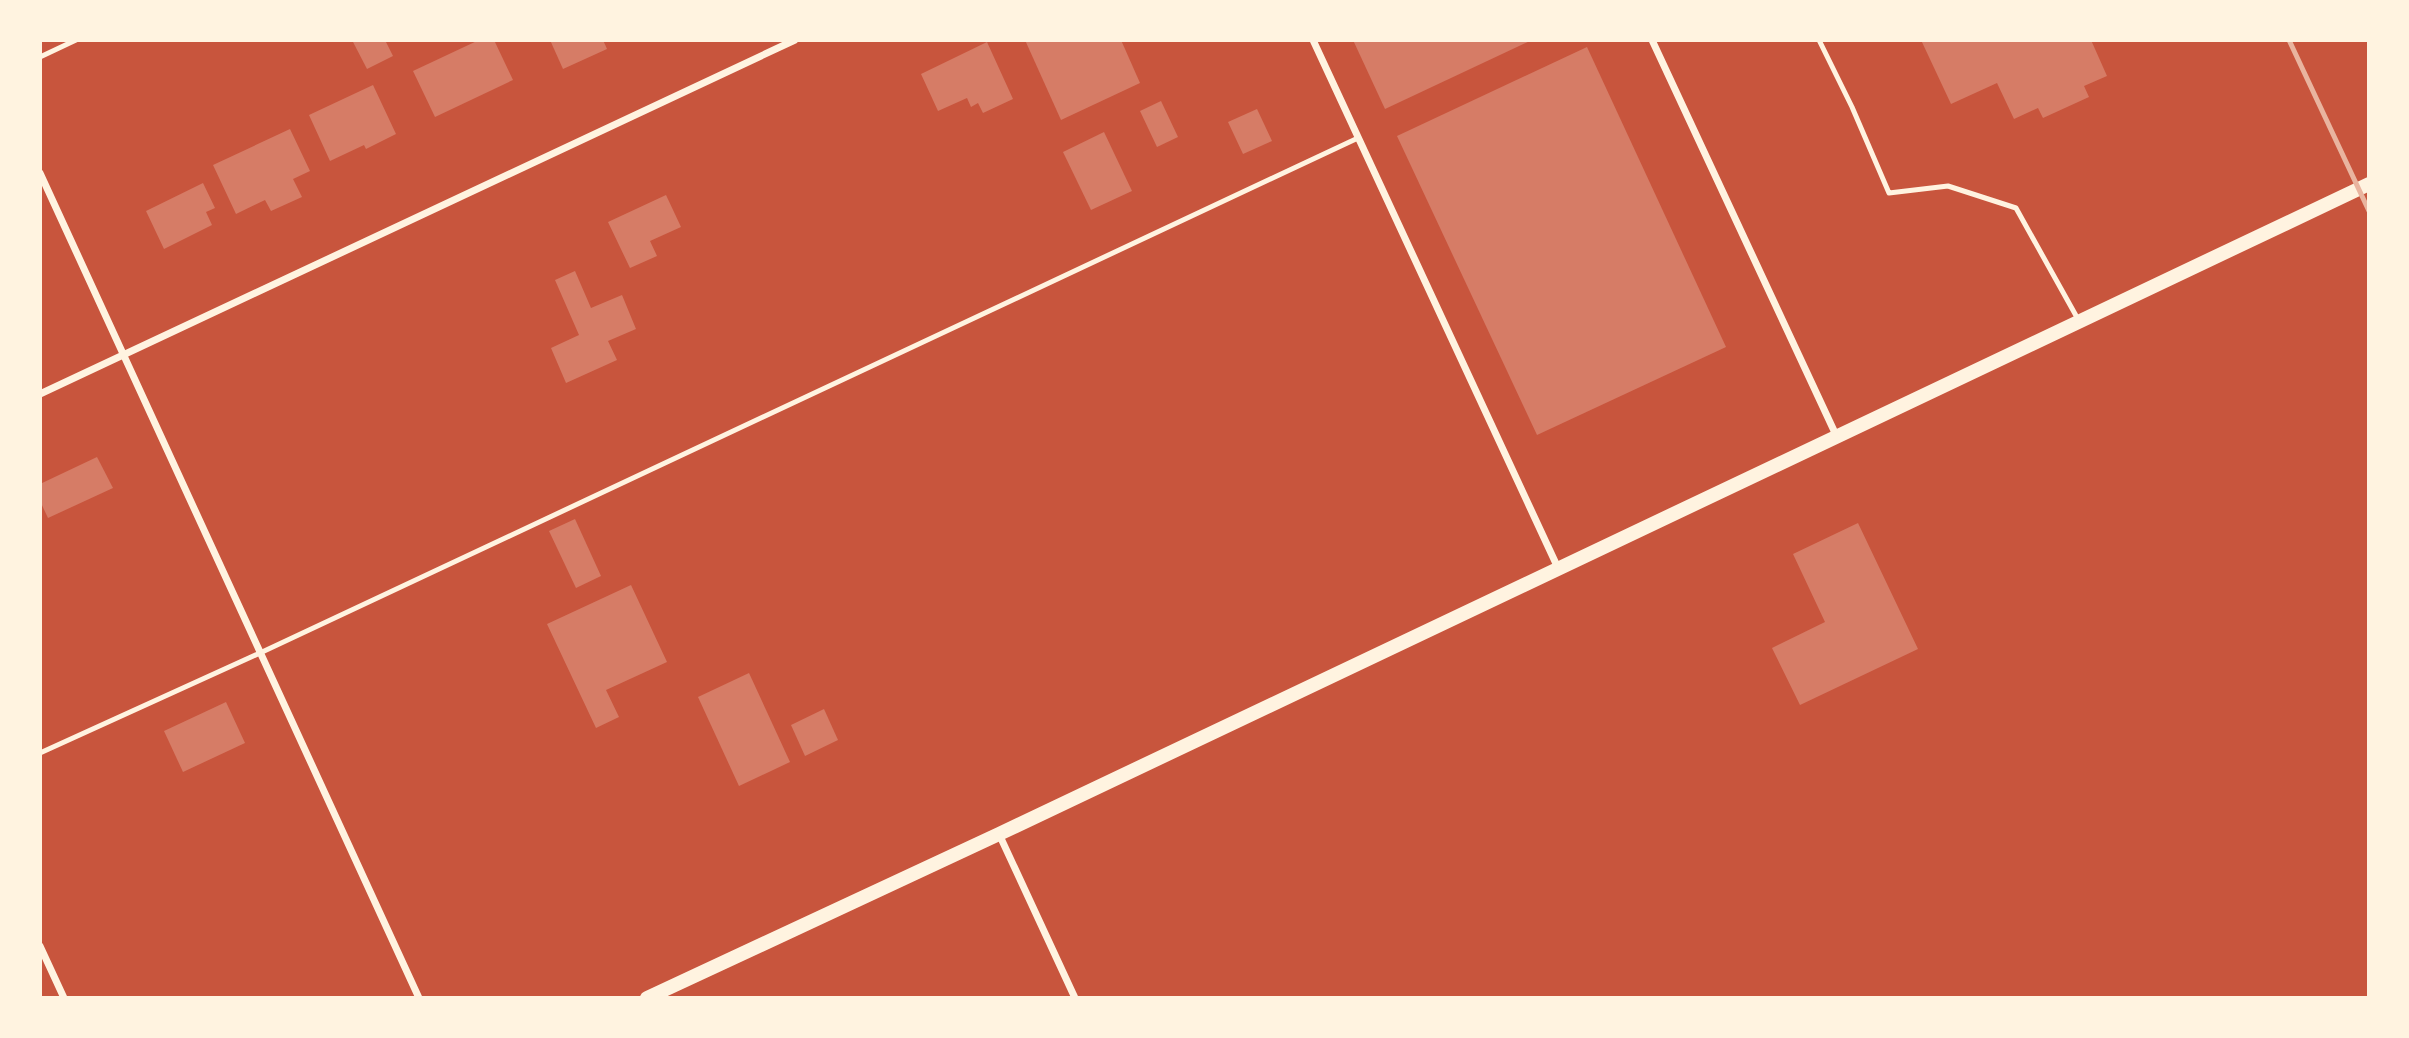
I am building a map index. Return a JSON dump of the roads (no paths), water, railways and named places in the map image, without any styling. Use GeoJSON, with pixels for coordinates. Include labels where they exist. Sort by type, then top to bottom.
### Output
{"type":"FeatureCollection","features":[{"type":"Feature","properties":{"kind":"main road"},"geometry":{"type":"LineString","coordinates":[[647,998],[999,834],[2369,184]]}},
{"type":"Feature","properties":{"kind":"street"},"geometry":{"type":"LineString","coordinates":[[40,394],[795,40]]}},
{"type":"Feature","properties":{"kind":"street"},"geometry":{"type":"LineString","coordinates":[[1313,40],[1559,569]]}},
{"type":"Feature","properties":{"kind":"street"},"geometry":{"type":"LineString","coordinates":[[1653,40],[1836,435]]}},
{"type":"Feature","properties":{"kind":"street"},"geometry":{"type":"LineString","coordinates":[[40,173],[419,998]]}},
{"type":"Feature","properties":{"kind":"street"},"geometry":{"type":"LineString","coordinates":[[999,834],[1075,998]]}},
{"type":"Feature","properties":{"kind":"street"},"geometry":{"type":"LineString","coordinates":[[40,946],[64,998]]}},
{"type":"Feature","properties":{"kind":"lane"},"geometry":{"type":"LineString","coordinates":[[40,57],[76,40]]}},
{"type":"Feature","properties":{"kind":"lane"},"geometry":{"type":"LineString","coordinates":[[1819,40],[1852,107],[1889,193],[1948,186],[2016,208],[2079,321]]}},
{"type":"Feature","properties":{"kind":"lane"},"geometry":{"type":"LineString","coordinates":[[40,753],[260,653],[1358,138]]}},
{"type":"Feature","properties":{"kind":"railway"},"geometry":{"type":"LineString","coordinates":[[2289,40],[2369,211]]}}]}
